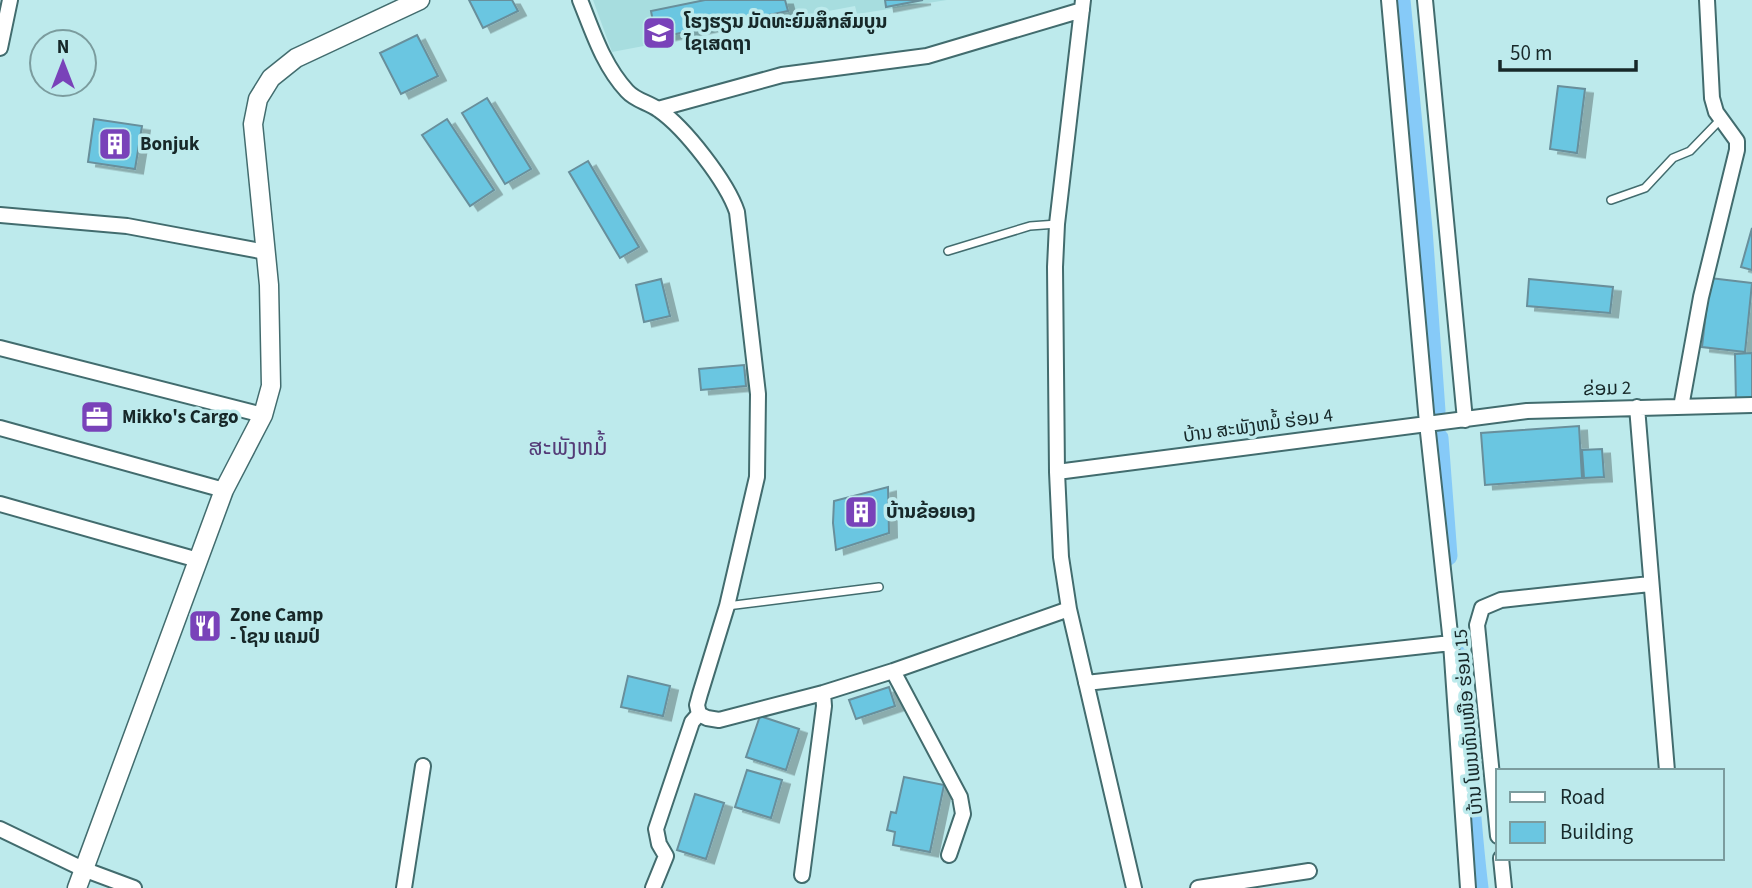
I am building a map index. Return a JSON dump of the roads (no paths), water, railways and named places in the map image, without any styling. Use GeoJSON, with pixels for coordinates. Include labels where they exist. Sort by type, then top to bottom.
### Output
{"type":"FeatureCollection","features":[{"type":"Feature","properties":{"kind":"street"},"geometry":{"type":"LineString","coordinates":[[0,48],[10,0]]}},
{"type":"Feature","properties":{"kind":"street"},"geometry":{"type":"LineString","coordinates":[[77,888],[224,490],[263,415],[271,386],[269,285],[253,124],[258,99],[271,78],[296,58],[420,0]]}},
{"type":"Feature","properties":{"kind":"street"},"geometry":{"type":"LineString","coordinates":[[580,0],[607,65],[627,92],[638,101],[658,108],[693,144],[731,194],[737,212],[758,394],[757,477],[727,606],[697,705],[699,713],[719,720],[823,693],[1069,610]]}},
{"type":"Feature","properties":{"kind":"street"},"geometry":{"type":"LineString","coordinates":[[1389,0],[1427,424],[1451,643],[1468,888]]}},
{"type":"Feature","properties":{"kind":"street"},"geometry":{"type":"LineString","coordinates":[[1426,0],[1465,419]]}},
{"type":"Feature","properties":{"kind":"street"},"geometry":{"type":"LineString","coordinates":[[1681,407],[1701,297],[1737,150],[1737,141],[1720,120],[1712,98],[1707,0]]}},
{"type":"Feature","properties":{"kind":"street"},"geometry":{"type":"LineString","coordinates":[[658,108],[782,75],[927,56],[1082,5],[1057,224],[1055,267],[1061,557],[1069,610],[1134,888]]}},
{"type":"Feature","properties":{"kind":"street"},"geometry":{"type":"LineString","coordinates":[[0,215],[127,226],[266,252]]}},
{"type":"Feature","properties":{"kind":"street"},"geometry":{"type":"LineString","coordinates":[[0,348],[263,415]]}},
{"type":"Feature","properties":{"kind":"street","name":"ຂ່ອມ 2"},"geometry":{"type":"LineString","coordinates":[[1465,419],[1527,411],[1752,405]]}},
{"type":"Feature","properties":{"kind":"street"},"geometry":{"type":"LineString","coordinates":[[1637,407],[1667,769]]}},
{"type":"Feature","properties":{"kind":"street","name":"ບ້ານ ສະພັງຫມໍ້ ຮ່ອມ 4"},"geometry":{"type":"LineString","coordinates":[[1058,472],[1465,419]]}},
{"type":"Feature","properties":{"kind":"street"},"geometry":{"type":"LineString","coordinates":[[0,428],[224,490]]}},
{"type":"Feature","properties":{"kind":"street"},"geometry":{"type":"LineString","coordinates":[[0,504],[198,560]]}},
{"type":"Feature","properties":{"kind":"street","name":"ບ້ານ ໂພນທັນເໜືອ ຮ່ອມ 15"},"geometry":{"type":"LineString","coordinates":[[1496,816],[1477,625],[1482,608],[1501,600],[1650,584]]}},
{"type":"Feature","properties":{"kind":"street"},"geometry":{"type":"LineString","coordinates":[[1086,682],[1451,643]]}},
{"type":"Feature","properties":{"kind":"street"},"geometry":{"type":"LineString","coordinates":[[893,671],[960,797],[963,814],[949,855]]}},
{"type":"Feature","properties":{"kind":"street"},"geometry":{"type":"LineString","coordinates":[[802,875],[824,706],[823,693]]}},
{"type":"Feature","properties":{"kind":"street"},"geometry":{"type":"LineString","coordinates":[[653,888],[666,856],[659,844],[656,829],[692,722],[699,713]]}},
{"type":"Feature","properties":{"kind":"street"},"geometry":{"type":"LineString","coordinates":[[404,888],[423,766]]}},
{"type":"Feature","properties":{"kind":"street"},"geometry":{"type":"LineString","coordinates":[[0,829],[83,869],[134,888]]}},
{"type":"Feature","properties":{"kind":"street"},"geometry":{"type":"LineString","coordinates":[[1500,860],[1504,888]]}},
{"type":"Feature","properties":{"kind":"street"},"geometry":{"type":"LineString","coordinates":[[1198,888],[1309,871]]}},
{"type":"Feature","properties":{"kind":"lane"},"geometry":{"type":"LineString","coordinates":[[1611,201],[1630,196],[1645,188],[1673,158],[1690,151],[1720,120]]}},
{"type":"Feature","properties":{"kind":"lane"},"geometry":{"type":"LineString","coordinates":[[948,251],[1030,226],[1057,224]]}},
{"type":"Feature","properties":{"kind":"lane"},"geometry":{"type":"LineString","coordinates":[[727,606],[879,587]]}},
{"type":"Feature","properties":{"kind":"waterway"},"geometry":{"type":"LineString","coordinates":[[1401,0],[1423,229],[1436,411]]}},
{"type":"Feature","properties":{"kind":"waterway"},"geometry":{"type":"LineString","coordinates":[[1439,438],[1448,556]]}},
{"type":"Feature","properties":{"kind":"waterway"},"geometry":{"type":"LineString","coordinates":[[1457,648],[1479,888]]}},
{"type":"Feature","properties":{"kind":"place","name":"ໂຮງຮຽນ ມັດທະຍົມສຶກສົມບູນ ໄຊເສດຖາ"},"geometry":{"type":"Point","coordinates":[659,33]}},
{"type":"Feature","properties":{"kind":"place","name":"Bonjuk"},"geometry":{"type":"Point","coordinates":[115,144]}},
{"type":"Feature","properties":{"kind":"place","name":"Mikko's Cargo"},"geometry":{"type":"Point","coordinates":[97,417]}},
{"type":"Feature","properties":{"kind":"place","name":"ບ້ານຂ້ອຍເອງ"},"geometry":{"type":"Point","coordinates":[861,512]}},
{"type":"Feature","properties":{"kind":"place","name":"Zone Camp - ໂຊນ ແຄມປ໌"},"geometry":{"type":"Point","coordinates":[205,626]}},
{"type":"Feature","properties":{"kind":"district","name":"ສະພັງຫມໍ້"},"geometry":{"type":"Point","coordinates":[568,447]}}]}
